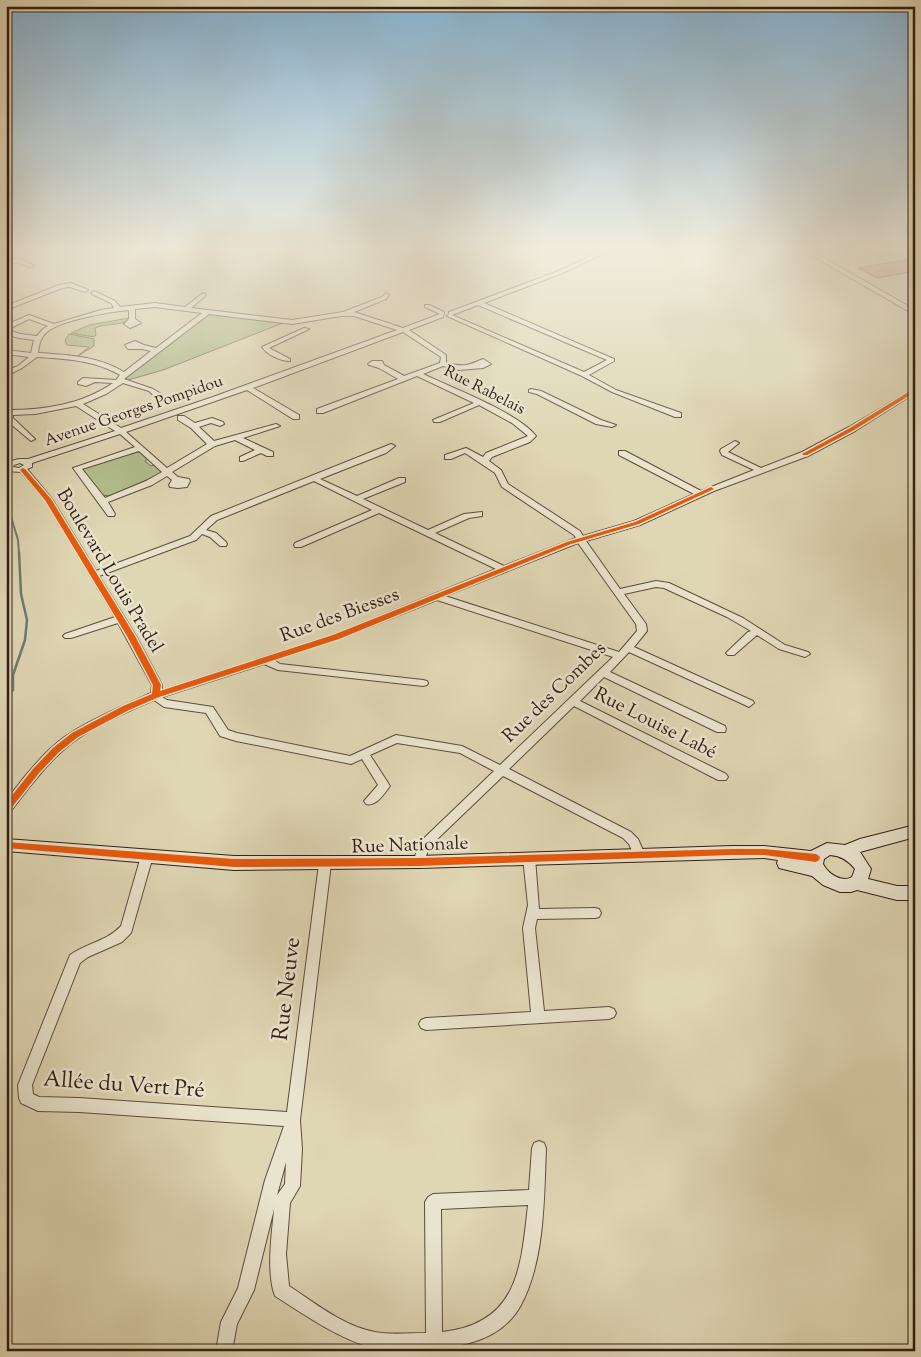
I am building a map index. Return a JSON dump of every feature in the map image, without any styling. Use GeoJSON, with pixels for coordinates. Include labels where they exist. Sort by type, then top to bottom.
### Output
{"type":"FeatureCollection","features":[{"type":"Feature","properties":{"kind":"main road"},"geometry":{"type":"LineString","coordinates":[[915,831],[894,837],[867,850],[856,866],[844,886],[823,878],[816,864],[822,851],[827,849],[856,866],[883,882],[915,887]]}},
{"type":"Feature","properties":{"kind":"main road","name":"Rue Nationale"},"geometry":{"type":"LineString","coordinates":[[6,846],[234,863],[419,862],[657,854],[816,864]]}},
{"type":"Feature","properties":{"kind":"main road"},"geometry":{"type":"LineString","coordinates":[[856,866],[897,893],[915,893]]}},
{"type":"Feature","properties":{"kind":"street"},"geometry":{"type":"LineString","coordinates":[[6,374],[20,367],[34,356],[38,338],[45,330],[81,316],[102,311]]}},
{"type":"Feature","properties":{"kind":"street"},"geometry":{"type":"LineString","coordinates":[[132,311],[132,320]]}},
{"type":"Feature","properties":{"kind":"street"},"geometry":{"type":"LineString","coordinates":[[31,439],[9,419],[8,412],[32,412],[78,403],[114,388],[157,350],[208,311]]}},
{"type":"Feature","properties":{"kind":"street"},"geometry":{"type":"LineString","coordinates":[[210,311],[292,322],[354,314],[404,330],[444,356],[442,364]]}},
{"type":"Feature","properties":{"kind":"street"},"geometry":{"type":"LineString","coordinates":[[346,314],[350,311]]}},
{"type":"Feature","properties":{"kind":"street"},"geometry":{"type":"LineString","coordinates":[[437,311],[450,315],[584,375],[614,391],[678,415]]}},
{"type":"Feature","properties":{"kind":"street"},"geometry":{"type":"LineString","coordinates":[[450,315],[459,311]]}},
{"type":"Feature","properties":{"kind":"street"},"geometry":{"type":"LineString","coordinates":[[498,311],[612,360],[584,375]]}},
{"type":"Feature","properties":{"kind":"street","name":"Avenue Georges Pompidou"},"geometry":{"type":"LineString","coordinates":[[26,466],[248,388],[442,314]]}},
{"type":"Feature","properties":{"kind":"street"},"geometry":{"type":"LineString","coordinates":[[38,338],[18,336],[8,332],[7,327],[29,317],[54,326]]}},
{"type":"Feature","properties":{"kind":"street"},"geometry":{"type":"LineString","coordinates":[[288,360],[268,351],[265,347],[306,329]]}},
{"type":"Feature","properties":{"kind":"street"},"geometry":{"type":"LineString","coordinates":[[142,347],[157,350]]}},
{"type":"Feature","properties":{"kind":"street"},"geometry":{"type":"LineString","coordinates":[[6,352],[101,363],[116,369],[122,379]]}},
{"type":"Feature","properties":{"kind":"street"},"geometry":{"type":"LineString","coordinates":[[320,411],[442,364],[459,368],[479,366]]}},
{"type":"Feature","properties":{"kind":"street"},"geometry":{"type":"LineString","coordinates":[[381,366],[403,379]]}},
{"type":"Feature","properties":{"kind":"street","name":"Rue Rabelais"},"geometry":{"type":"LineString","coordinates":[[418,374],[504,415],[532,433],[532,436],[527,440],[489,455],[485,462]]}},
{"type":"Feature","properties":{"kind":"street"},"geometry":{"type":"LineString","coordinates":[[93,380],[122,379],[151,390],[160,397]]}},
{"type":"Feature","properties":{"kind":"street","name":"Avenue Georges Pompidou"},"geometry":{"type":"LineString","coordinates":[[248,388],[296,417]]}},
{"type":"Feature","properties":{"kind":"street","name":"Rue des Biesses"},"geometry":{"type":"LineString","coordinates":[[6,809],[44,762],[75,735],[118,712],[156,695],[336,637],[503,569],[582,539],[628,526],[760,470],[806,454],[852,429],[915,390]]}},
{"type":"Feature","properties":{"kind":"street"},"geometry":{"type":"LineString","coordinates":[[531,391],[540,392],[593,419],[612,424]]}},
{"type":"Feature","properties":{"kind":"street"},"geometry":{"type":"LineString","coordinates":[[78,403],[122,432],[177,480]]}},
{"type":"Feature","properties":{"kind":"street"},"geometry":{"type":"LineString","coordinates":[[437,420],[479,403]]}},
{"type":"Feature","properties":{"kind":"street"},"geometry":{"type":"LineString","coordinates":[[181,418],[194,426],[212,444]]}},
{"type":"Feature","properties":{"kind":"street"},"geometry":{"type":"LineString","coordinates":[[194,426],[212,420],[220,424]]}},
{"type":"Feature","properties":{"kind":"street"},"geometry":{"type":"LineString","coordinates":[[103,501],[149,483],[212,444],[276,426]]}},
{"type":"Feature","properties":{"kind":"street"},"geometry":{"type":"LineString","coordinates":[[235,437],[270,454]]}},
{"type":"Feature","properties":{"kind":"street"},"geometry":{"type":"LineString","coordinates":[[735,443],[724,450],[725,454],[760,470]]}},
{"type":"Feature","properties":{"kind":"street"},"geometry":{"type":"LineString","coordinates":[[94,575],[193,538],[214,518],[315,479],[391,446]]}},
{"type":"Feature","properties":{"kind":"street"},"geometry":{"type":"LineString","coordinates":[[112,514],[77,468],[140,448]]}},
{"type":"Feature","properties":{"kind":"street"},"geometry":{"type":"LineString","coordinates":[[243,459],[260,450]]}},
{"type":"Feature","properties":{"kind":"street"},"geometry":{"type":"LineString","coordinates":[[448,457],[466,450],[498,472],[505,485],[577,533],[582,539]]}},
{"type":"Feature","properties":{"kind":"street"},"geometry":{"type":"LineString","coordinates":[[622,453],[701,494]]}},
{"type":"Feature","properties":{"kind":"street"},"geometry":{"type":"LineString","coordinates":[[9,464],[13,471],[26,466]]}},
{"type":"Feature","properties":{"kind":"street","name":"Boulevard Louis Pradel"},"geometry":{"type":"LineString","coordinates":[[26,466],[120,619],[157,685],[156,695]]}},
{"type":"Feature","properties":{"kind":"street"},"geometry":{"type":"LineString","coordinates":[[315,479],[503,569]]}},
{"type":"Feature","properties":{"kind":"street"},"geometry":{"type":"LineString","coordinates":[[356,499],[402,480]]}},
{"type":"Feature","properties":{"kind":"street"},"geometry":{"type":"LineString","coordinates":[[298,546],[378,510]]}},
{"type":"Feature","properties":{"kind":"street"},"geometry":{"type":"LineString","coordinates":[[429,534],[467,516],[479,514]]}},
{"type":"Feature","properties":{"kind":"street"},"geometry":{"type":"LineString","coordinates":[[200,531],[213,535],[223,544]]}},
{"type":"Feature","properties":{"kind":"street","name":"Rue des Combes"},"geometry":{"type":"LineString","coordinates":[[419,862],[424,845],[628,648],[642,632],[642,624],[585,547],[582,539]]}},
{"type":"Feature","properties":{"kind":"street"},"geometry":{"type":"LineString","coordinates":[[618,592],[656,584],[666,585],[751,627],[764,638],[792,652],[805,654]]}},
{"type":"Feature","properties":{"kind":"street"},"geometry":{"type":"LineString","coordinates":[[438,597],[619,655]]}},
{"type":"Feature","properties":{"kind":"street"},"geometry":{"type":"LineString","coordinates":[[68,636],[120,619]]}},
{"type":"Feature","properties":{"kind":"street"},"geometry":{"type":"LineString","coordinates":[[730,653],[751,634],[757,632]]}},
{"type":"Feature","properties":{"kind":"street"},"geometry":{"type":"LineString","coordinates":[[628,648],[749,703]]}},
{"type":"Feature","properties":{"kind":"street"},"geometry":{"type":"LineString","coordinates":[[265,660],[278,667],[423,684]]}},
{"type":"Feature","properties":{"kind":"street"},"geometry":{"type":"LineString","coordinates":[[602,672],[722,729]]}},
{"type":"Feature","properties":{"kind":"street"},"geometry":{"type":"LineString","coordinates":[[156,695],[164,703],[209,710],[213,713],[224,732],[236,737],[351,760],[396,739],[462,750],[627,835],[634,842],[639,855]]}},
{"type":"Feature","properties":{"kind":"street","name":"Rue Louise Labé"},"geometry":{"type":"LineString","coordinates":[[572,701],[722,777]]}},
{"type":"Feature","properties":{"kind":"street"},"geometry":{"type":"LineString","coordinates":[[364,754],[384,786],[370,801]]}},
{"type":"Feature","properties":{"kind":"street","name":"Allée du Vert Pré"},"geometry":{"type":"LineString","coordinates":[[147,856],[127,929],[118,938],[83,953],[75,959],[25,1085],[26,1098],[38,1104],[79,1104],[293,1120]]}},
{"type":"Feature","properties":{"kind":"street"},"geometry":{"type":"LineString","coordinates":[[529,858],[534,905],[529,928],[538,1016]]}},
{"type":"Feature","properties":{"kind":"street","name":"Rue Neuve"},"geometry":{"type":"LineString","coordinates":[[325,864],[293,1120],[295,1149],[292,1186],[282,1201],[278,1254],[281,1290],[339,1327],[371,1340],[434,1340]]}},
{"type":"Feature","properties":{"kind":"street"},"geometry":{"type":"LineString","coordinates":[[532,914],[595,913]]}},
{"type":"Feature","properties":{"kind":"street"},"geometry":{"type":"LineString","coordinates":[[426,1024],[609,1013]]}},
{"type":"Feature","properties":{"kind":"street","name":"Rue Neuve"},"geometry":{"type":"LineString","coordinates":[[224,1351],[229,1322],[246,1290],[273,1180],[293,1120]]}},
{"type":"Feature","properties":{"kind":"street"},"geometry":{"type":"LineString","coordinates":[[536,1197],[433,1202],[434,1340],[461,1338],[482,1331],[500,1319],[514,1301],[524,1278],[536,1197],[539,1148]]}},
{"type":"Feature","properties":{"kind":"green space"},"geometry":{"type":"Polygon","coordinates":[[[214,313],[283,323],[163,370],[128,380],[126,378],[207,315],[214,313]]]}},
{"type":"Feature","properties":{"kind":"green space"},"geometry":{"type":"Polygon","coordinates":[[[129,318],[130,320],[126,322],[95,328],[96,335],[94,337],[71,333],[89,325],[129,318]]]}},
{"type":"Feature","properties":{"kind":"green space"},"geometry":{"type":"Polygon","coordinates":[[[69,334],[94,339],[94,346],[76,357],[89,347],[67,345],[65,340],[69,334]]]}},
{"type":"Feature","properties":{"kind":"green space"},"geometry":{"type":"Polygon","coordinates":[[[141,452],[148,459],[145,461],[161,471],[160,474],[110,496],[101,495],[82,470],[88,466],[141,452]]]}},
{"type":"Feature","properties":{"kind":"waterway"},"geometry":{"type":"LineString","coordinates":[[6,500],[18,540],[19,553]]}},
{"type":"Feature","properties":{"kind":"waterway"},"geometry":{"type":"LineString","coordinates":[[6,698],[13,690],[13,675],[25,640],[27,620],[21,594],[19,552]]}},
{"type":"Feature","properties":{"kind":"cycle path"},"geometry":{"type":"LineString","coordinates":[[805,454],[852,429],[915,390]]}},
{"type":"Feature","properties":{"kind":"cycle path"},"geometry":{"type":"LineString","coordinates":[[23,470],[48,499],[131,636],[157,685],[156,695]]}},
{"type":"Feature","properties":{"kind":"cycle path"},"geometry":{"type":"LineString","coordinates":[[6,809],[36,771],[56,750],[75,735],[126,708],[156,695],[336,637],[569,543],[637,523],[711,489]]}},
{"type":"Feature","properties":{"kind":"cycle path"},"geometry":{"type":"LineString","coordinates":[[6,845],[234,863],[419,862],[732,852],[764,852],[816,858]]}}]}
